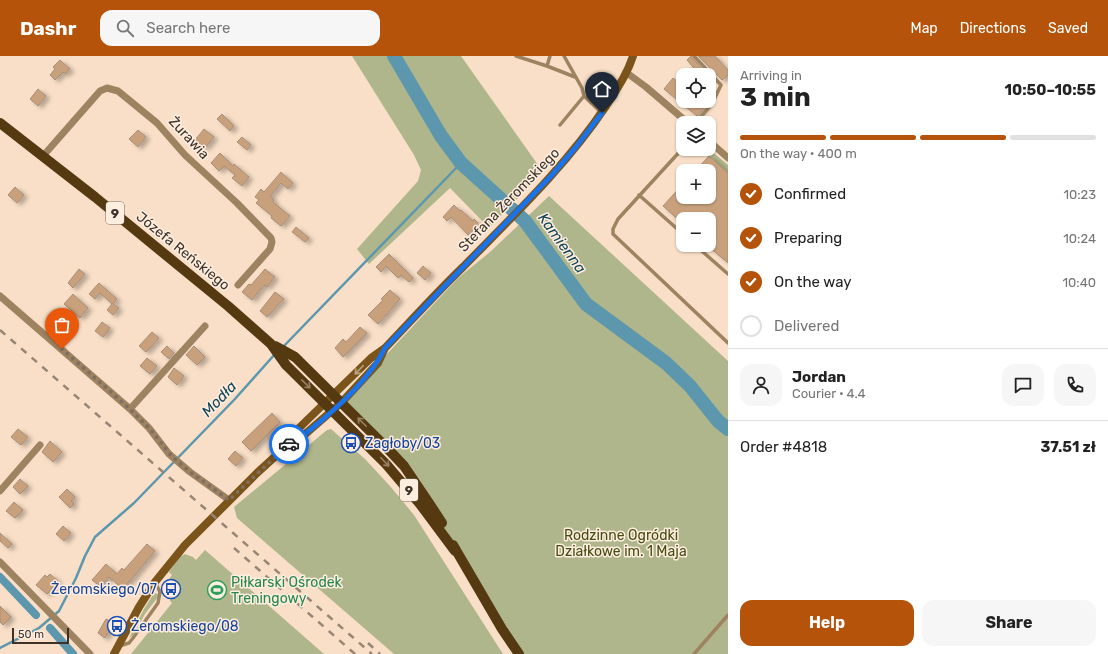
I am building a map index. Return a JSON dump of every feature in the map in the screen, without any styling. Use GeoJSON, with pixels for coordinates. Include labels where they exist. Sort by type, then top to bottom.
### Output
{"type":"FeatureCollection","features":[{"type":"Feature","properties":{"kind":"main road","name":"Józefa Reńskiego"},"geometry":{"type":"LineString","coordinates":[[0,123],[201,283],[271,344],[295,357],[342,402]]}},
{"type":"Feature","properties":{"kind":"main road","name":"Józefa Reńskiego"},"geometry":{"type":"LineString","coordinates":[[271,344],[286,365],[333,411]]}},
{"type":"Feature","properties":{"kind":"main road","name":"9"},"geometry":{"type":"LineString","coordinates":[[342,402],[404,466],[431,506],[455,551],[502,629],[519,654]]}},
{"type":"Feature","properties":{"kind":"main road","name":"9"},"geometry":{"type":"LineString","coordinates":[[333,411],[401,480],[455,551]]}},
{"type":"Feature","properties":{"kind":"street","name":"Stefana Żeromskiego"},"geometry":{"type":"LineString","coordinates":[[291,442],[297,430],[371,358],[385,348],[535,194],[576,147],[602,113],[627,73],[633,56]]}},
{"type":"Feature","properties":{"kind":"street"},"geometry":{"type":"LineString","coordinates":[[627,73],[680,116]]}},
{"type":"Feature","properties":{"kind":"street","name":"Żurawia"},"geometry":{"type":"LineString","coordinates":[[43,156],[100,91],[107,88],[118,91],[157,123],[185,155],[237,203],[271,238],[272,242],[270,249],[238,285]]}},
{"type":"Feature","properties":{"kind":"street"},"geometry":{"type":"LineString","coordinates":[[716,147],[728,158]]}},
{"type":"Feature","properties":{"kind":"street"},"geometry":{"type":"LineString","coordinates":[[0,296],[130,409],[149,428],[170,454],[182,465],[229,500]]}},
{"type":"Feature","properties":{"kind":"street"},"geometry":{"type":"LineString","coordinates":[[130,409],[205,326]]}},
{"type":"Feature","properties":{"kind":"street","name":"Stefana Żeromskiego"},"geometry":{"type":"LineString","coordinates":[[116,650],[139,607],[155,582],[185,544],[291,442],[303,436],[333,411],[378,363],[385,348]]}},
{"type":"Feature","properties":{"kind":"street"},"geometry":{"type":"LineString","coordinates":[[0,491],[40,445]]}},
{"type":"Feature","properties":{"kind":"street"},"geometry":{"type":"LineString","coordinates":[[0,562],[90,654]]}},
{"type":"Feature","properties":{"kind":"lane"},"geometry":{"type":"LineString","coordinates":[[516,56],[575,77]]}},
{"type":"Feature","properties":{"kind":"lane"},"geometry":{"type":"LineString","coordinates":[[546,66],[550,56]]}},
{"type":"Feature","properties":{"kind":"lane"},"geometry":{"type":"LineString","coordinates":[[564,56],[582,88],[584,96],[602,113]]}},
{"type":"Feature","properties":{"kind":"lane"},"geometry":{"type":"LineString","coordinates":[[694,56],[720,85],[712,104],[701,116]]}},
{"type":"Feature","properties":{"kind":"lane"},"geometry":{"type":"LineString","coordinates":[[560,125],[584,96]]}},
{"type":"Feature","properties":{"kind":"lane"},"geometry":{"type":"LineString","coordinates":[[676,156],[650,186],[639,195],[615,224],[613,234],[728,343]]}},
{"type":"Feature","properties":{"kind":"lane"},"geometry":{"type":"LineString","coordinates":[[639,195],[676,228]]}},
{"type":"Feature","properties":{"kind":"lane"},"geometry":{"type":"LineString","coordinates":[[703,252],[728,274]]}},
{"type":"Feature","properties":{"kind":"lane"},"geometry":{"type":"LineString","coordinates":[[116,650],[129,643],[134,638],[158,603],[160,592],[155,582]]}},
{"type":"Feature","properties":{"kind":"lane"},"geometry":{"type":"LineString","coordinates":[[694,654],[728,615]]}},
{"type":"Feature","properties":{"kind":"green space"},"geometry":{"type":"Polygon","coordinates":[[[352,56],[461,56],[543,172],[489,228],[450,188],[369,264],[357,249],[418,181],[421,170],[414,155],[352,56]]]}},
{"type":"Feature","properties":{"kind":"green space"},"geometry":{"type":"Polygon","coordinates":[[[716,155],[728,165],[728,173],[709,156],[716,155]]]}},
{"type":"Feature","properties":{"kind":"green space","name":"Rodzinne Ogródki Działkowe im. 1 Maja"},"geometry":{"type":"Polygon","coordinates":[[[549,196],[728,361],[728,654],[519,654],[502,629],[431,506],[404,466],[342,402],[458,278],[490,252],[549,196]]]}},
{"type":"Feature","properties":{"kind":"green space"},"geometry":{"type":"Polygon","coordinates":[[[331,429],[365,459],[414,515],[503,654],[394,654],[237,518],[234,507],[327,430],[331,429]]]}},
{"type":"Feature","properties":{"kind":"green space","name":"Piłkarski Ośrodek Treningowy"},"geometry":{"type":"Polygon","coordinates":[[[205,550],[324,654],[131,654],[172,603],[170,601],[170,593],[172,592],[172,586],[170,586],[169,579],[172,575],[169,572],[180,557],[185,554],[196,560],[205,550]]]}},
{"type":"Feature","properties":{"kind":"green space"},"geometry":{"type":"Polygon","coordinates":[[[154,593],[158,594],[158,597],[145,614],[133,635],[129,638],[144,609],[154,593]]]}},
{"type":"Feature","properties":{"kind":"building"},"geometry":{"type":"Polygon","coordinates":[[[691,56],[701,68],[694,68],[687,60],[691,56]]]}},
{"type":"Feature","properties":{"kind":"building"},"geometry":{"type":"Polygon","coordinates":[[[698,56],[715,56],[728,70],[728,75],[722,80],[716,74],[716,68],[710,68],[698,56]]]}},
{"type":"Feature","properties":{"kind":"building"},"geometry":{"type":"Polygon","coordinates":[[[60,60],[70,69],[66,74],[63,72],[55,80],[50,75],[55,69],[53,67],[60,60]]]}},
{"type":"Feature","properties":{"kind":"building"},"geometry":{"type":"Polygon","coordinates":[[[673,78],[676,80],[676,99],[664,89],[673,78]]]}},
{"type":"Feature","properties":{"kind":"building"},"geometry":{"type":"Polygon","coordinates":[[[38,89],[46,96],[38,106],[30,99],[38,89]]]}},
{"type":"Feature","properties":{"kind":"building"},"geometry":{"type":"Polygon","coordinates":[[[687,108],[704,108],[697,116],[687,108]]]}},
{"type":"Feature","properties":{"kind":"building"},"geometry":{"type":"Polygon","coordinates":[[[222,114],[234,126],[230,131],[217,119],[222,114]]]}},
{"type":"Feature","properties":{"kind":"building"},"geometry":{"type":"Polygon","coordinates":[[[204,129],[214,137],[205,148],[195,140],[204,129]]]}},
{"type":"Feature","properties":{"kind":"building"},"geometry":{"type":"Polygon","coordinates":[[[138,130],[146,137],[138,147],[129,139],[138,130]]]}},
{"type":"Feature","properties":{"kind":"building"},"geometry":{"type":"Polygon","coordinates":[[[242,137],[251,145],[247,150],[237,142],[242,137]]]}},
{"type":"Feature","properties":{"kind":"building"},"geometry":{"type":"Polygon","coordinates":[[[220,153],[233,166],[234,164],[249,177],[242,186],[232,178],[235,175],[224,166],[219,171],[211,163],[220,153]]]}},
{"type":"Feature","properties":{"kind":"building"},"geometry":{"type":"Polygon","coordinates":[[[709,156],[728,173],[728,263],[715,252],[716,212],[676,212],[676,218],[663,206],[676,192],[676,204],[716,204],[716,164],[702,164],[709,156]]]}},
{"type":"Feature","properties":{"kind":"building"},"geometry":{"type":"Polygon","coordinates":[[[281,172],[293,183],[288,189],[281,183],[270,196],[274,200],[273,202],[290,216],[281,226],[271,218],[272,216],[256,203],[259,200],[255,197],[261,189],[264,192],[281,172]]]}},
{"type":"Feature","properties":{"kind":"building"},"geometry":{"type":"Polygon","coordinates":[[[15,187],[24,195],[17,203],[8,195],[15,187]]]}},
{"type":"Feature","properties":{"kind":"building"},"geometry":{"type":"Polygon","coordinates":[[[454,205],[473,221],[474,219],[478,223],[468,235],[451,217],[447,221],[443,217],[454,205]]]}},
{"type":"Feature","properties":{"kind":"building"},"geometry":{"type":"Polygon","coordinates":[[[296,227],[309,238],[305,242],[292,232],[296,227]]]}},
{"type":"Feature","properties":{"kind":"building"},"geometry":{"type":"Polygon","coordinates":[[[389,254],[413,278],[409,282],[401,275],[398,278],[386,266],[381,272],[376,267],[389,254]]]}},
{"type":"Feature","properties":{"kind":"building"},"geometry":{"type":"Polygon","coordinates":[[[423,266],[431,273],[425,280],[417,273],[423,266]]]}},
{"type":"Feature","properties":{"kind":"building"},"geometry":{"type":"Polygon","coordinates":[[[79,269],[85,274],[73,288],[68,283],[79,269]]]}},
{"type":"Feature","properties":{"kind":"building"},"geometry":{"type":"Polygon","coordinates":[[[265,269],[275,277],[267,287],[264,285],[252,300],[242,292],[249,284],[251,285],[265,269]]]}},
{"type":"Feature","properties":{"kind":"building"},"geometry":{"type":"Polygon","coordinates":[[[99,283],[117,299],[113,304],[119,308],[113,315],[107,310],[112,304],[100,293],[95,299],[89,294],[99,283]]]}},
{"type":"Feature","properties":{"kind":"building"},"geometry":{"type":"Polygon","coordinates":[[[390,290],[400,299],[378,324],[368,315],[383,300],[381,299],[390,290]]]}},
{"type":"Feature","properties":{"kind":"building"},"geometry":{"type":"Polygon","coordinates":[[[275,292],[284,299],[267,317],[260,311],[275,292]]]}},
{"type":"Feature","properties":{"kind":"building"},"geometry":{"type":"Polygon","coordinates":[[[73,294],[88,308],[80,318],[64,304],[73,294]]]}},
{"type":"Feature","properties":{"kind":"building"},"geometry":{"type":"Polygon","coordinates":[[[102,322],[110,328],[103,337],[95,331],[102,322]]]}},
{"type":"Feature","properties":{"kind":"building"},"geometry":{"type":"Polygon","coordinates":[[[360,327],[367,333],[343,357],[335,348],[343,339],[346,342],[360,327]]]}},
{"type":"Feature","properties":{"kind":"building"},"geometry":{"type":"Polygon","coordinates":[[[152,332],[159,338],[146,352],[139,346],[152,332]]]}},
{"type":"Feature","properties":{"kind":"building"},"geometry":{"type":"Polygon","coordinates":[[[167,346],[174,353],[169,359],[161,352],[167,346]]]}},
{"type":"Feature","properties":{"kind":"building"},"geometry":{"type":"Polygon","coordinates":[[[194,346],[205,357],[197,365],[186,355],[194,346]]]}},
{"type":"Feature","properties":{"kind":"building"},"geometry":{"type":"Polygon","coordinates":[[[147,358],[157,366],[150,374],[140,366],[147,358]]]}},
{"type":"Feature","properties":{"kind":"building"},"geometry":{"type":"Polygon","coordinates":[[[174,368],[184,376],[177,385],[168,377],[174,368]]]}},
{"type":"Feature","properties":{"kind":"building"},"geometry":{"type":"Polygon","coordinates":[[[272,413],[280,422],[251,451],[242,442],[272,413]]]}},
{"type":"Feature","properties":{"kind":"building"},"geometry":{"type":"Polygon","coordinates":[[[18,429],[28,437],[21,445],[11,437],[18,429]]]}},
{"type":"Feature","properties":{"kind":"building"},"geometry":{"type":"Polygon","coordinates":[[[50,441],[62,452],[53,462],[42,452],[50,441]]]}},
{"type":"Feature","properties":{"kind":"building"},"geometry":{"type":"Polygon","coordinates":[[[235,451],[243,458],[236,466],[228,459],[235,451]]]}},
{"type":"Feature","properties":{"kind":"building"},"geometry":{"type":"Polygon","coordinates":[[[20,479],[28,486],[20,494],[13,487],[20,479]]]}},
{"type":"Feature","properties":{"kind":"building"},"geometry":{"type":"Polygon","coordinates":[[[67,489],[75,497],[71,501],[74,504],[70,508],[59,497],[67,489]]]}},
{"type":"Feature","properties":{"kind":"building"},"geometry":{"type":"Polygon","coordinates":[[[14,502],[23,510],[15,518],[6,511],[14,502]]]}},
{"type":"Feature","properties":{"kind":"building"},"geometry":{"type":"Polygon","coordinates":[[[63,526],[71,533],[64,541],[56,534],[63,526]]]}},
{"type":"Feature","properties":{"kind":"building"},"geometry":{"type":"Polygon","coordinates":[[[0,533],[12,544],[8,548],[0,541],[0,533]]]}},
{"type":"Feature","properties":{"kind":"building"},"geometry":{"type":"Polygon","coordinates":[[[147,544],[155,551],[123,589],[109,577],[101,587],[92,580],[106,564],[117,574],[122,568],[124,570],[147,544]]]}},
{"type":"Feature","properties":{"kind":"building"},"geometry":{"type":"Polygon","coordinates":[[[50,574],[58,581],[47,594],[36,585],[45,575],[47,577],[50,574]]]}},
{"type":"Feature","properties":{"kind":"building"},"geometry":{"type":"Polygon","coordinates":[[[0,606],[11,617],[3,625],[0,622],[0,606]]]}},
{"type":"Feature","properties":{"kind":"building"},"geometry":{"type":"Polygon","coordinates":[[[106,619],[114,623],[105,638],[98,633],[106,619]]]}},
{"type":"Feature","properties":{"kind":"waterway","name":"Kamienna"},"geometry":{"type":"LineString","coordinates":[[394,56],[441,136],[461,163],[525,221],[586,304],[666,363],[690,386],[718,421],[728,429]]}},
{"type":"Feature","properties":{"kind":"waterway","name":"Modła"},"geometry":{"type":"LineString","coordinates":[[282,348],[461,163]]}},
{"type":"Feature","properties":{"kind":"waterway","name":"Modła"},"geometry":{"type":"LineString","coordinates":[[0,648],[39,628],[59,611],[95,537],[134,503],[234,400],[275,354]]}},
{"type":"Feature","properties":{"kind":"waterway"},"geometry":{"type":"LineString","coordinates":[[0,577],[36,615]]}},
{"type":"Feature","properties":{"kind":"waterway"},"geometry":{"type":"LineString","coordinates":[[50,628],[73,654]]}},
{"type":"Feature","properties":{"kind":"railway"},"geometry":{"type":"LineString","coordinates":[[0,330],[372,654]]}},
{"type":"Feature","properties":{"kind":"railway"},"geometry":{"type":"LineString","coordinates":[[234,548],[355,654]]}},
{"type":"Feature","properties":{"kind":"railway"},"geometry":{"type":"LineString","coordinates":[[368,643],[380,654]]}},
{"type":"Feature","properties":{"kind":"way so far"},"geometry":{"type":"LineString","coordinates":[[62,349],[130,409],[149,428],[176,460],[229,500],[289,444]]}},
{"type":"Feature","properties":{"kind":"place","name":"Zagłoby/03"},"geometry":{"type":"Point","coordinates":[351,443]}},
{"type":"Feature","properties":{"kind":"place","name":"Żeromskiego/07"},"geometry":{"type":"Point","coordinates":[171,589]}},
{"type":"Feature","properties":{"kind":"place","name":"Piłkarski Ośrodek Treningowy"},"geometry":{"type":"Point","coordinates":[217,590]}},
{"type":"Feature","properties":{"kind":"place","name":"Żeromskiego/08"},"geometry":{"type":"Point","coordinates":[117,626]}},
{"type":"Feature","properties":{"kind":"route"},"geometry":{"type":"LineString","coordinates":[[289,444],[303,436],[342,402],[378,363],[385,348],[458,271],[535,194],[576,147],[602,113]]}}]}
